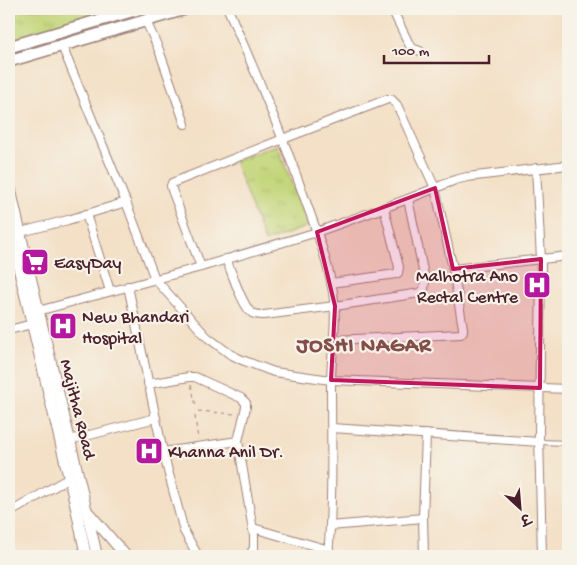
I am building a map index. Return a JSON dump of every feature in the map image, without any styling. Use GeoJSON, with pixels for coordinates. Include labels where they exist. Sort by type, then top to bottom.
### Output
{"type":"FeatureCollection","features":[{"type":"Feature","properties":{"kind":"main road"},"geometry":{"type":"LineString","coordinates":[[9,47],[138,9]]}},
{"type":"Feature","properties":{"kind":"main road"},"geometry":{"type":"LineString","coordinates":[[9,61],[185,9]]}},
{"type":"Feature","properties":{"kind":"main road","name":"Majitha Road"},"geometry":{"type":"LineString","coordinates":[[9,182],[13,232],[32,324],[86,556]]}},
{"type":"Feature","properties":{"kind":"main road","name":"Majitha Road"},"geometry":{"type":"LineString","coordinates":[[13,232],[38,311],[97,556]]}},
{"type":"Feature","properties":{"kind":"main road"},"geometry":{"type":"LineString","coordinates":[[75,503],[87,510],[126,556]]}},
{"type":"Feature","properties":{"kind":"street"},"geometry":{"type":"LineString","coordinates":[[228,9],[283,139],[317,232],[331,283],[335,306],[331,380],[332,428],[329,553],[253,528]]}},
{"type":"Feature","properties":{"kind":"street"},"geometry":{"type":"LineString","coordinates":[[392,9],[408,43],[414,49],[420,51]]}},
{"type":"Feature","properties":{"kind":"street"},"geometry":{"type":"LineString","coordinates":[[146,21],[185,124]]}},
{"type":"Feature","properties":{"kind":"street"},"geometry":{"type":"LineString","coordinates":[[62,46],[126,202],[155,279],[207,337],[230,354],[274,372],[331,380],[568,389]]}},
{"type":"Feature","properties":{"kind":"street"},"geometry":{"type":"LineString","coordinates":[[200,266],[171,185],[283,139],[392,99],[397,105],[435,188],[453,268],[463,331],[461,334],[334,340]]}},
{"type":"Feature","properties":{"kind":"street"},"geometry":{"type":"LineString","coordinates":[[38,311],[317,232],[467,177],[568,165]]}},
{"type":"Feature","properties":{"kind":"street"},"geometry":{"type":"LineString","coordinates":[[536,168],[541,259],[540,442],[542,556]]}},
{"type":"Feature","properties":{"kind":"street"},"geometry":{"type":"LineString","coordinates":[[226,259],[245,305],[252,313],[264,315],[420,294],[424,290],[425,280],[408,199]]}},
{"type":"Feature","properties":{"kind":"street"},"geometry":{"type":"LineString","coordinates":[[13,232],[126,202]]}},
{"type":"Feature","properties":{"kind":"street"},"geometry":{"type":"LineString","coordinates":[[331,283],[396,274],[398,272],[400,267],[384,208]]}},
{"type":"Feature","properties":{"kind":"street"},"geometry":{"type":"LineString","coordinates":[[86,214],[110,291]]}},
{"type":"Feature","properties":{"kind":"street"},"geometry":{"type":"LineString","coordinates":[[453,268],[568,256]]}},
{"type":"Feature","properties":{"kind":"street"},"geometry":{"type":"LineString","coordinates":[[128,286],[163,452],[184,531],[198,556]]}},
{"type":"Feature","properties":{"kind":"street"},"geometry":{"type":"LineString","coordinates":[[9,330],[32,324]]}},
{"type":"Feature","properties":{"kind":"street"},"geometry":{"type":"LineString","coordinates":[[148,384],[195,377],[241,398],[246,403],[238,441],[253,528],[254,548],[249,556]]}},
{"type":"Feature","properties":{"kind":"street"},"geometry":{"type":"LineString","coordinates":[[70,440],[156,418]]}},
{"type":"Feature","properties":{"kind":"street"},"geometry":{"type":"LineString","coordinates":[[332,428],[540,442]]}},
{"type":"Feature","properties":{"kind":"street"},"geometry":{"type":"LineString","coordinates":[[424,556],[423,518],[426,434]]}},
{"type":"Feature","properties":{"kind":"street"},"geometry":{"type":"LineString","coordinates":[[163,452],[238,441]]}},
{"type":"Feature","properties":{"kind":"street"},"geometry":{"type":"LineString","coordinates":[[9,512],[69,478]]}},
{"type":"Feature","properties":{"kind":"street"},"geometry":{"type":"LineString","coordinates":[[330,526],[423,518]]}},
{"type":"Feature","properties":{"kind":"lane"},"geometry":{"type":"LineString","coordinates":[[540,442],[568,443]]}},
{"type":"Feature","properties":{"kind":"path"},"geometry":{"type":"LineString","coordinates":[[189,378],[196,406]]}},
{"type":"Feature","properties":{"kind":"path"},"geometry":{"type":"LineString","coordinates":[[198,411],[235,414]]}},
{"type":"Feature","properties":{"kind":"path"},"geometry":{"type":"LineString","coordinates":[[194,416],[198,442]]}},
{"type":"Feature","properties":{"kind":"highlighted area"},"geometry":{"type":"Polygon","coordinates":[[[435,188],[453,269],[541,259],[540,388],[331,380],[335,306],[317,232],[435,188]]]}},
{"type":"Feature","properties":{"kind":"green space"},"geometry":{"type":"Polygon","coordinates":[[[9,9],[110,9],[9,41],[9,9]]]}},
{"type":"Feature","properties":{"kind":"green space"},"geometry":{"type":"Polygon","coordinates":[[[277,145],[308,226],[265,242],[234,161],[277,145]]]}},
{"type":"Feature","properties":{"kind":"place","name":"EasyDay"},"geometry":{"type":"Point","coordinates":[35,262]}},
{"type":"Feature","properties":{"kind":"place","name":"Malhotra Ano Rectal Centre"},"geometry":{"type":"Point","coordinates":[537,285]}},
{"type":"Feature","properties":{"kind":"place","name":"New Bhandari Hospital"},"geometry":{"type":"Point","coordinates":[63,326]}},
{"type":"Feature","properties":{"kind":"place","name":"Khanna Anil Dr."},"geometry":{"type":"Point","coordinates":[149,451]}},
{"type":"Feature","properties":{"kind":"district","name":"JOSHI NAGAR"},"geometry":{"type":"Point","coordinates":[364,343]}}]}
